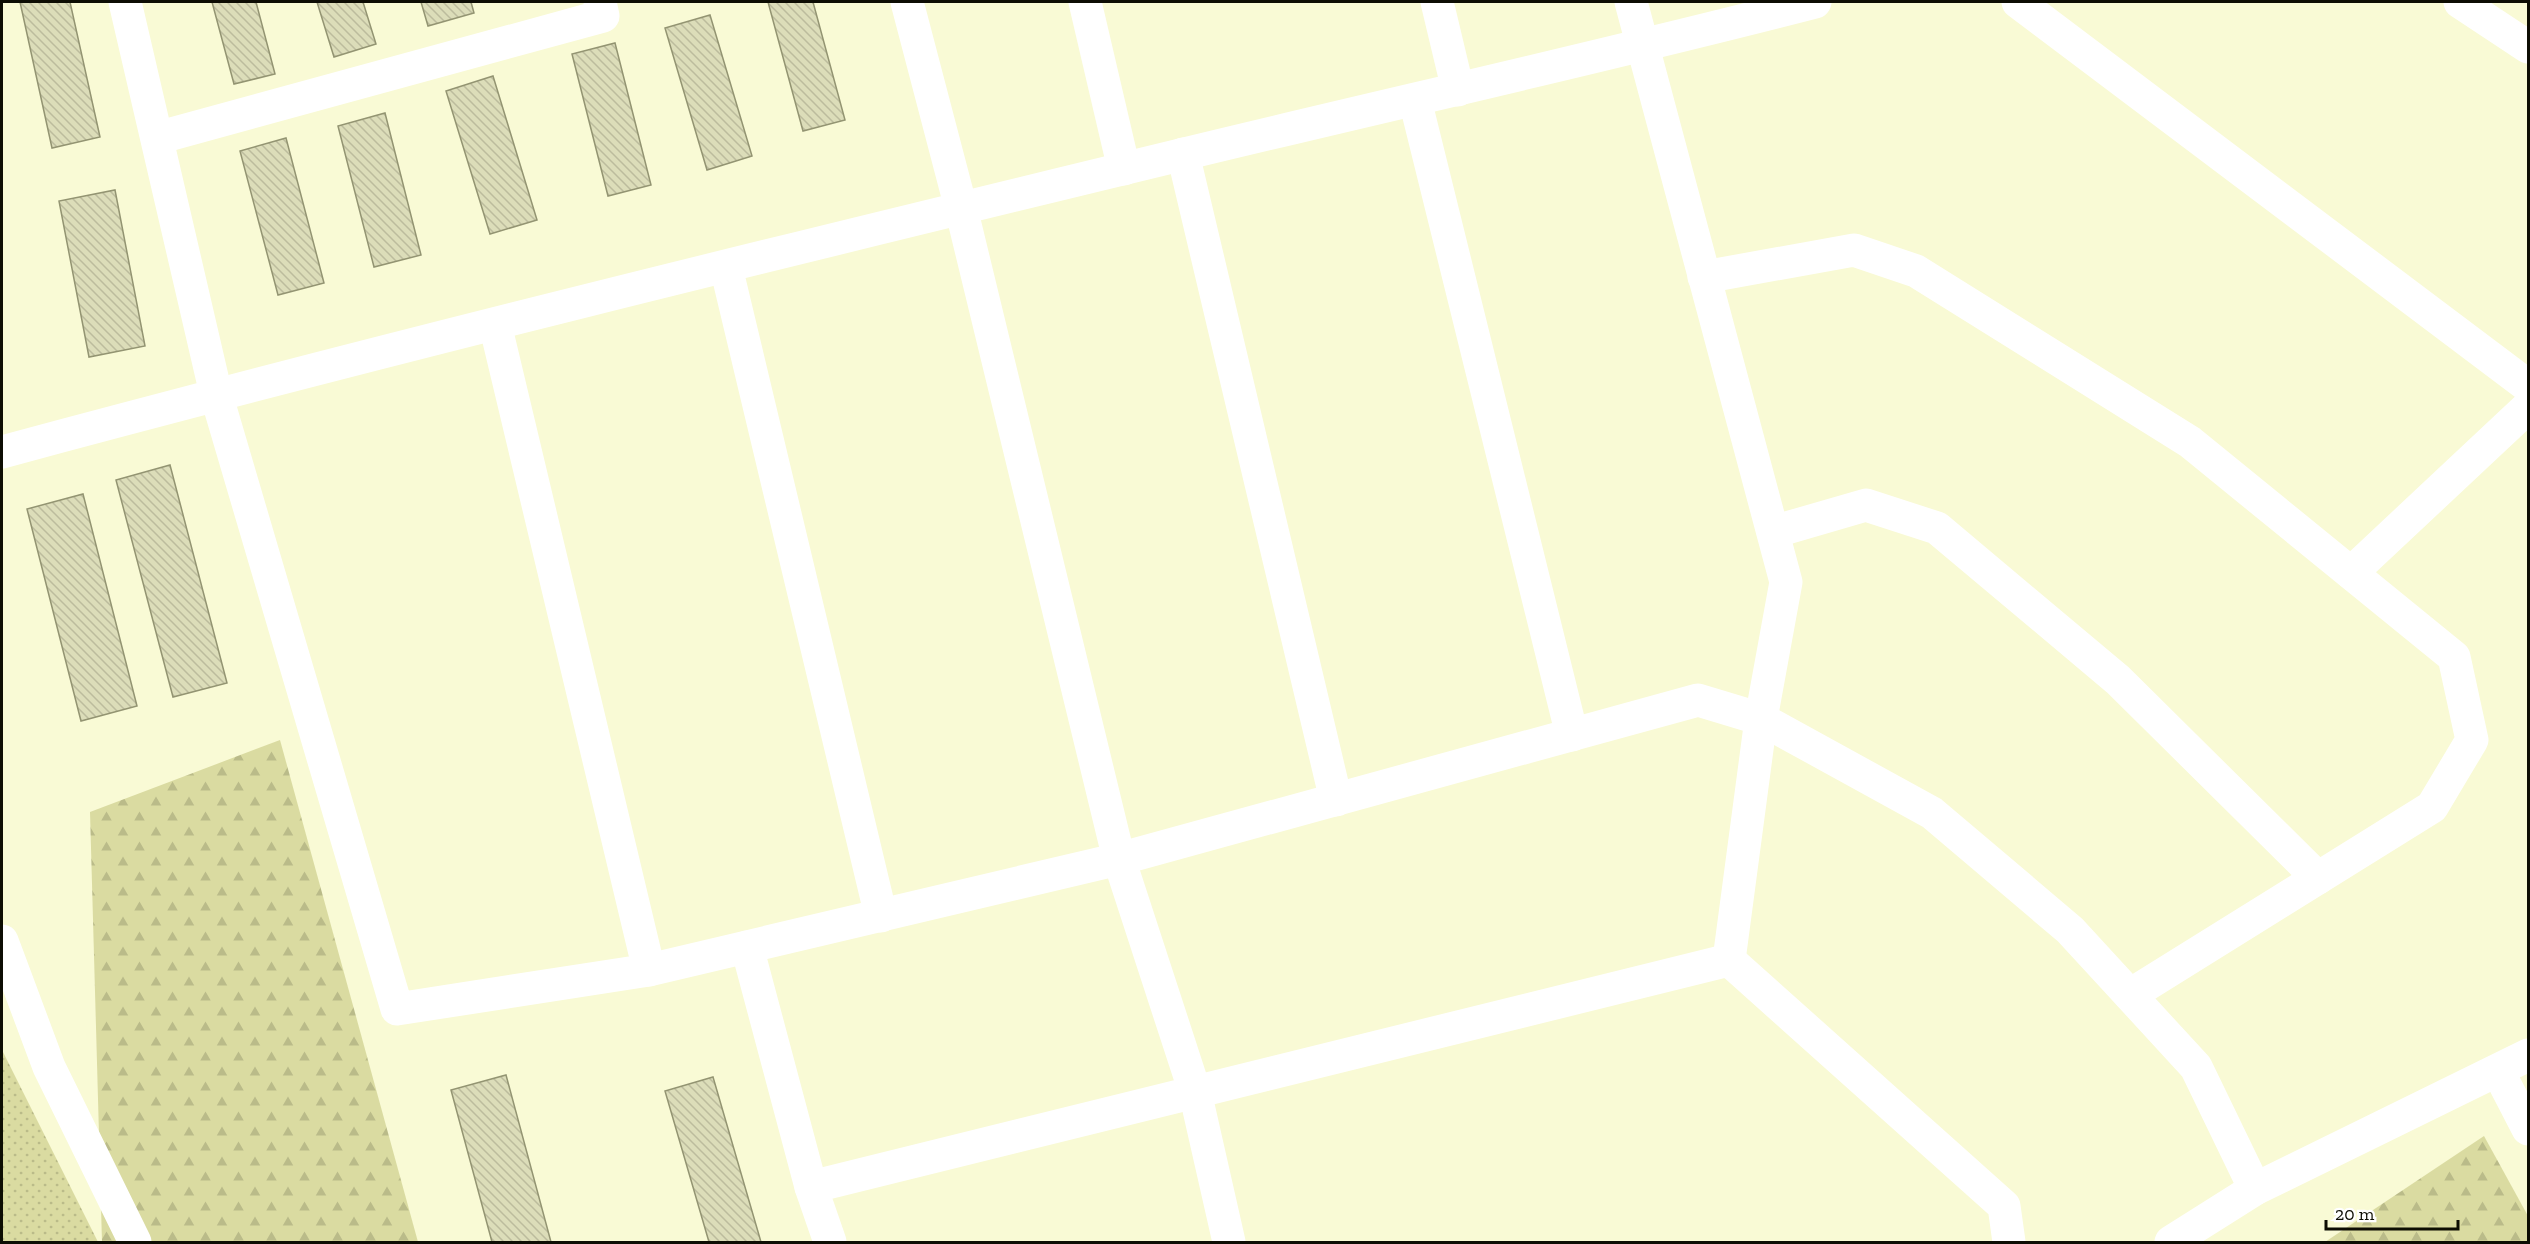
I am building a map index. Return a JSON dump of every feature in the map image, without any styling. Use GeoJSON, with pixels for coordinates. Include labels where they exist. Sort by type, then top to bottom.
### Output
{"type":"FeatureCollection","features":[{"type":"Feature","properties":{"kind":"street"},"geometry":{"type":"LineString","coordinates":[[125,2],[216,394],[397,1009],[649,970],[881,916],[1119,859],[1698,700],[1761,719],[1932,813],[2070,930],[2196,1067],[2255,1190]]}},
{"type":"Feature","properties":{"kind":"street"},"geometry":{"type":"LineString","coordinates":[[157,138],[603,16],[600,2]]}},
{"type":"Feature","properties":{"kind":"street"},"geometry":{"type":"LineString","coordinates":[[907,2],[960,208],[1119,859],[1195,1092],[1229,1242]]}},
{"type":"Feature","properties":{"kind":"street"},"geometry":{"type":"LineString","coordinates":[[1085,2],[1124,169]]}},
{"type":"Feature","properties":{"kind":"street"},"geometry":{"type":"LineString","coordinates":[[1437,2],[1458,90]]}},
{"type":"Feature","properties":{"kind":"street"},"geometry":{"type":"LineString","coordinates":[[1630,2],[1786,582],[1761,719],[1729,960]]}},
{"type":"Feature","properties":{"kind":"street"},"geometry":{"type":"LineString","coordinates":[[2,452],[216,394],[960,208],[1642,47],[1815,2]]}},
{"type":"Feature","properties":{"kind":"street"},"geometry":{"type":"LineString","coordinates":[[2018,2],[2529,386]]}},
{"type":"Feature","properties":{"kind":"street"},"geometry":{"type":"LineString","coordinates":[[2460,2],[2529,46]]}},
{"type":"Feature","properties":{"kind":"street"},"geometry":{"type":"LineString","coordinates":[[1415,100],[1572,735]]}},
{"type":"Feature","properties":{"kind":"street"},"geometry":{"type":"LineString","coordinates":[[1183,154],[1336,800]]}},
{"type":"Feature","properties":{"kind":"street"},"geometry":{"type":"LineString","coordinates":[[1704,277],[1854,250],[1916,271],[2190,442],[2454,657],[2472,740],[2432,807],[2130,995]]}},
{"type":"Feature","properties":{"kind":"street"},"geometry":{"type":"LineString","coordinates":[[726,267],[881,916]]}},
{"type":"Feature","properties":{"kind":"street"},"geometry":{"type":"LineString","coordinates":[[495,324],[649,970]]}},
{"type":"Feature","properties":{"kind":"street"},"geometry":{"type":"LineString","coordinates":[[2351,573],[2529,407]]}},
{"type":"Feature","properties":{"kind":"street"},"geometry":{"type":"LineString","coordinates":[[1773,532],[1866,505],[1937,528],[2118,680],[2318,879]]}},
{"type":"Feature","properties":{"kind":"street"},"geometry":{"type":"LineString","coordinates":[[2,940],[49,1067],[120,1218],[135,1242]]}},
{"type":"Feature","properties":{"kind":"street"},"geometry":{"type":"LineString","coordinates":[[747,947],[811,1187],[830,1242]]}},
{"type":"Feature","properties":{"kind":"street"},"geometry":{"type":"LineString","coordinates":[[811,1187],[1729,960]]}},
{"type":"Feature","properties":{"kind":"street"},"geometry":{"type":"LineString","coordinates":[[1729,960],[2004,1206],[2009,1242]]}},
{"type":"Feature","properties":{"kind":"street"},"geometry":{"type":"LineString","coordinates":[[2170,1242],[2255,1190],[2529,1055]]}},
{"type":"Feature","properties":{"kind":"street"},"geometry":{"type":"LineString","coordinates":[[2498,1071],[2529,1129]]}},
{"type":"Feature","properties":{"kind":"green space"},"geometry":{"type":"Polygon","coordinates":[[[280,740],[418,1242],[102,1242],[90,812],[280,740]]]}},
{"type":"Feature","properties":{"kind":"green space"},"geometry":{"type":"Polygon","coordinates":[[[2,1050],[98,1242],[2,1242],[2,1050]]]}},
{"type":"Feature","properties":{"kind":"green space"},"geometry":{"type":"Polygon","coordinates":[[[2484,1136],[2528,1216],[2528,1242],[2325,1242],[2484,1136]]]}},
{"type":"Feature","properties":{"kind":"building"},"geometry":{"type":"Polygon","coordinates":[[[20,2],[70,2],[100,137],[52,148],[20,2]]]}},
{"type":"Feature","properties":{"kind":"building"},"geometry":{"type":"Polygon","coordinates":[[[212,2],[256,2],[275,74],[234,84],[212,2]]]}},
{"type":"Feature","properties":{"kind":"building"},"geometry":{"type":"Polygon","coordinates":[[[317,2],[363,2],[376,44],[334,57],[317,2]]]}},
{"type":"Feature","properties":{"kind":"building"},"geometry":{"type":"Polygon","coordinates":[[[421,2],[471,2],[474,13],[428,26],[421,2]]]}},
{"type":"Feature","properties":{"kind":"building"},"geometry":{"type":"Polygon","coordinates":[[[768,2],[813,2],[845,120],[803,131],[768,2]]]}},
{"type":"Feature","properties":{"kind":"building"},"geometry":{"type":"Polygon","coordinates":[[[710,15],[752,156],[707,170],[665,28],[710,15]]]}},
{"type":"Feature","properties":{"kind":"building"},"geometry":{"type":"Polygon","coordinates":[[[615,43],[651,185],[608,196],[572,54],[615,43]]]}},
{"type":"Feature","properties":{"kind":"building"},"geometry":{"type":"Polygon","coordinates":[[[493,76],[537,220],[490,234],[446,91],[493,76]]]}},
{"type":"Feature","properties":{"kind":"building"},"geometry":{"type":"Polygon","coordinates":[[[385,113],[421,255],[374,267],[338,126],[385,113]]]}},
{"type":"Feature","properties":{"kind":"building"},"geometry":{"type":"Polygon","coordinates":[[[286,138],[324,283],[278,295],[240,151],[286,138]]]}},
{"type":"Feature","properties":{"kind":"building"},"geometry":{"type":"Polygon","coordinates":[[[115,190],[145,346],[89,357],[59,201],[115,190]]]}},
{"type":"Feature","properties":{"kind":"building"},"geometry":{"type":"Polygon","coordinates":[[[170,465],[227,683],[173,697],[116,480],[170,465]]]}},
{"type":"Feature","properties":{"kind":"building"},"geometry":{"type":"Polygon","coordinates":[[[83,494],[137,706],[81,721],[27,509],[83,494]]]}},
{"type":"Feature","properties":{"kind":"building"},"geometry":{"type":"Polygon","coordinates":[[[506,1075],[551,1242],[492,1242],[451,1090],[506,1075]]]}},
{"type":"Feature","properties":{"kind":"building"},"geometry":{"type":"Polygon","coordinates":[[[713,1077],[761,1242],[709,1242],[665,1091],[713,1077]]]}}]}
